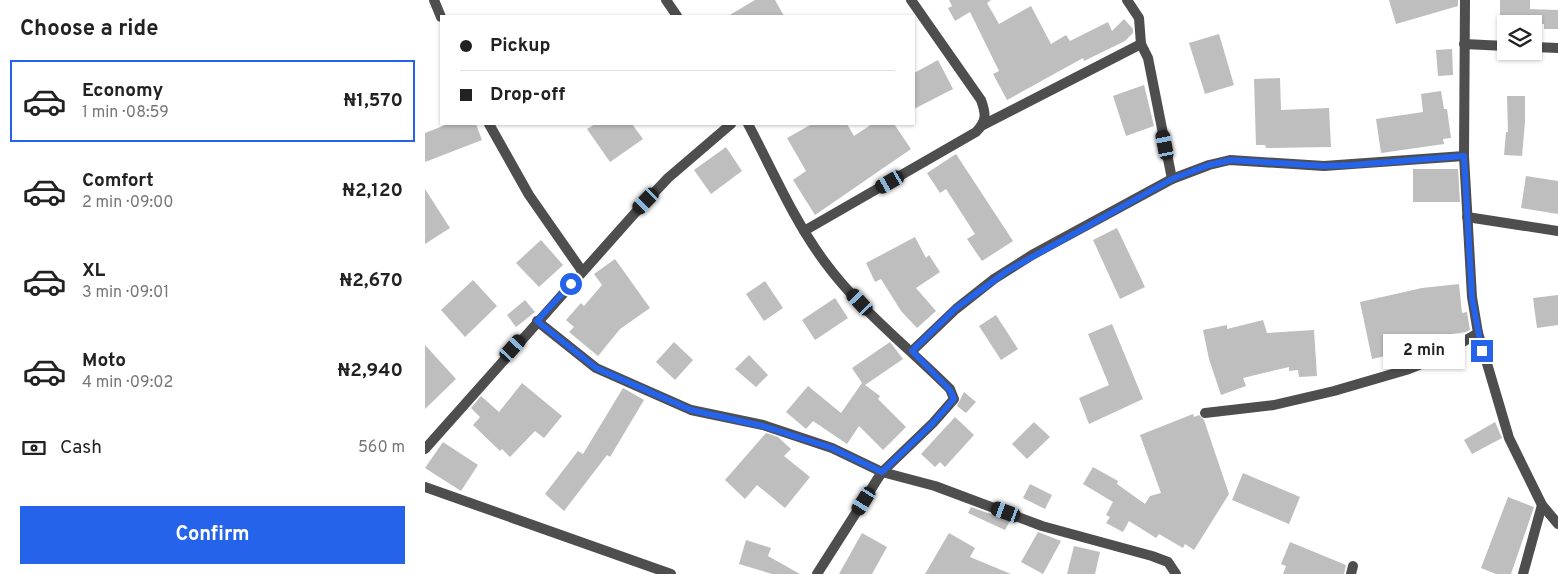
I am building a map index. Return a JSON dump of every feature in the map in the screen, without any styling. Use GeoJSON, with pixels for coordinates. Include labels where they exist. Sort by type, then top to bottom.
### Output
{"type":"FeatureCollection","features":[{"type":"Feature","properties":{"kind":"street"},"geometry":{"type":"LineString","coordinates":[[434,0],[440,15]]}},
{"type":"Feature","properties":{"kind":"street"},"geometry":{"type":"LineString","coordinates":[[666,0],[676,15]]}},
{"type":"Feature","properties":{"kind":"street"},"geometry":{"type":"LineString","coordinates":[[911,0],[981,100],[986,118],[983,125]]}},
{"type":"Feature","properties":{"kind":"street"},"geometry":{"type":"LineString","coordinates":[[1127,0],[1139,18],[1141,44],[1147,58],[1172,179]]}},
{"type":"Feature","properties":{"kind":"street"},"geometry":{"type":"LineString","coordinates":[[1465,0],[1464,156],[1472,298],[1477,333],[1509,438],[1542,505],[1558,524]]}},
{"type":"Feature","properties":{"kind":"street"},"geometry":{"type":"LineString","coordinates":[[804,231],[976,132],[983,125],[1141,44]]}},
{"type":"Feature","properties":{"kind":"street"},"geometry":{"type":"LineString","coordinates":[[1465,44],[1497,46]]}},
{"type":"Feature","properties":{"kind":"street"},"geometry":{"type":"LineString","coordinates":[[1542,47],[1558,48]]}},
{"type":"Feature","properties":{"kind":"street"},"geometry":{"type":"LineString","coordinates":[[490,125],[529,195],[582,271]]}},
{"type":"Feature","properties":{"kind":"street"},"geometry":{"type":"LineString","coordinates":[[425,449],[582,271],[669,178],[730,125]]}},
{"type":"Feature","properties":{"kind":"street"},"geometry":{"type":"LineString","coordinates":[[749,125],[804,231],[824,261],[840,280],[950,390],[954,399],[933,423],[882,472],[817,574]]}},
{"type":"Feature","properties":{"kind":"street"},"geometry":{"type":"LineString","coordinates":[[912,351],[955,309],[994,279],[1032,255],[1172,179],[1231,160],[1324,166],[1464,156]]}},
{"type":"Feature","properties":{"kind":"street"},"geometry":{"type":"LineString","coordinates":[[1467,218],[1558,232]]}},
{"type":"Feature","properties":{"kind":"street"},"geometry":{"type":"LineString","coordinates":[[537,321],[596,368],[691,410],[763,426],[832,448],[882,472],[935,486],[1042,526],[1152,556],[1168,562],[1176,574]]}},
{"type":"Feature","properties":{"kind":"street"},"geometry":{"type":"LineString","coordinates":[[1205,413],[1274,405],[1334,391],[1406,370],[1435,359],[1477,333]]}},
{"type":"Feature","properties":{"kind":"street"},"geometry":{"type":"LineString","coordinates":[[425,487],[671,574]]}},
{"type":"Feature","properties":{"kind":"street"},"geometry":{"type":"LineString","coordinates":[[1523,574],[1542,505]]}},
{"type":"Feature","properties":{"kind":"building"},"geometry":{"type":"Polygon","coordinates":[[[755,0],[775,0],[783,15],[730,15],[755,0]]]}},
{"type":"Feature","properties":{"kind":"building"},"geometry":{"type":"Polygon","coordinates":[[[949,0],[991,0],[987,3],[999,24],[1031,6],[1051,44],[1066,35],[1070,41],[1108,22],[1112,31],[1124,19],[1133,29],[1133,33],[1125,41],[1084,61],[1083,58],[1007,100],[993,74],[999,71],[970,12],[955,21],[948,8],[952,6],[949,0]]]}},
{"type":"Feature","properties":{"kind":"building"},"geometry":{"type":"Polygon","coordinates":[[[1389,0],[1458,0],[1458,6],[1396,24],[1389,0]]]}},
{"type":"Feature","properties":{"kind":"building"},"geometry":{"type":"Polygon","coordinates":[[[1500,0],[1530,0],[1530,9],[1558,10],[1558,29],[1544,29],[1542,15],[1500,15],[1500,0]]]}},
{"type":"Feature","properties":{"kind":"building"},"geometry":{"type":"Polygon","coordinates":[[[1219,34],[1234,85],[1205,94],[1189,43],[1219,34]]]}},
{"type":"Feature","properties":{"kind":"building"},"geometry":{"type":"Polygon","coordinates":[[[1452,49],[1453,75],[1438,76],[1436,50],[1452,49]]]}},
{"type":"Feature","properties":{"kind":"building"},"geometry":{"type":"Polygon","coordinates":[[[938,60],[953,89],[915,108],[915,72],[938,60]]]}},
{"type":"Feature","properties":{"kind":"building"},"geometry":{"type":"Polygon","coordinates":[[[1280,78],[1281,110],[1329,108],[1331,147],[1266,148],[1265,145],[1256,145],[1254,79],[1280,78]]]}},
{"type":"Feature","properties":{"kind":"building"},"geometry":{"type":"Polygon","coordinates":[[[1144,85],[1154,126],[1126,136],[1113,96],[1144,85]]]}},
{"type":"Feature","properties":{"kind":"building"},"geometry":{"type":"Polygon","coordinates":[[[1441,91],[1444,109],[1447,109],[1451,138],[1443,139],[1444,144],[1381,153],[1376,119],[1423,112],[1421,94],[1441,91]]]}},
{"type":"Feature","properties":{"kind":"building"},"geometry":{"type":"Polygon","coordinates":[[[1507,96],[1525,96],[1522,156],[1504,155],[1506,132],[1508,132],[1507,96]]]}},
{"type":"Feature","properties":{"kind":"building"},"geometry":{"type":"Polygon","coordinates":[[[445,125],[476,125],[482,140],[425,162],[425,133],[445,125]]]}},
{"type":"Feature","properties":{"kind":"building"},"geometry":{"type":"Polygon","coordinates":[[[593,125],[633,125],[643,139],[610,162],[587,129],[593,125]]]}},
{"type":"Feature","properties":{"kind":"building"},"geometry":{"type":"Polygon","coordinates":[[[810,125],[848,125],[854,136],[870,125],[895,125],[911,149],[815,215],[793,180],[806,171],[787,138],[810,125]]]}},
{"type":"Feature","properties":{"kind":"building"},"geometry":{"type":"Polygon","coordinates":[[[726,147],[742,171],[711,194],[694,170],[726,147]]]}},
{"type":"Feature","properties":{"kind":"building"},"geometry":{"type":"Polygon","coordinates":[[[956,154],[1013,241],[982,261],[967,239],[975,234],[946,189],[940,193],[927,173],[956,154]]]}},
{"type":"Feature","properties":{"kind":"building"},"geometry":{"type":"Polygon","coordinates":[[[1413,169],[1458,169],[1460,202],[1413,202],[1413,169]]]}},
{"type":"Feature","properties":{"kind":"building"},"geometry":{"type":"Polygon","coordinates":[[[1526,176],[1558,181],[1558,214],[1521,208],[1526,176]]]}},
{"type":"Feature","properties":{"kind":"building"},"geometry":{"type":"Polygon","coordinates":[[[425,189],[450,228],[425,244],[425,189]]]}},
{"type":"Feature","properties":{"kind":"building"},"geometry":{"type":"Polygon","coordinates":[[[1117,228],[1145,287],[1120,299],[1093,240],[1117,228]]]}},
{"type":"Feature","properties":{"kind":"building"},"geometry":{"type":"Polygon","coordinates":[[[915,237],[926,258],[929,255],[940,272],[916,288],[936,311],[917,328],[901,311],[881,279],[875,282],[866,263],[915,237]]]}},
{"type":"Feature","properties":{"kind":"building"},"geometry":{"type":"Polygon","coordinates":[[[541,240],[563,265],[539,287],[516,263],[541,240]]]}},
{"type":"Feature","properties":{"kind":"building"},"geometry":{"type":"Polygon","coordinates":[[[615,259],[650,308],[620,329],[598,356],[569,332],[574,327],[566,320],[581,303],[584,306],[602,285],[594,274],[615,259]]]}},
{"type":"Feature","properties":{"kind":"building"},"geometry":{"type":"Polygon","coordinates":[[[473,280],[497,306],[465,337],[441,310],[473,280]]]}},
{"type":"Feature","properties":{"kind":"building"},"geometry":{"type":"Polygon","coordinates":[[[765,281],[783,308],[764,321],[746,294],[765,281]]]}},
{"type":"Feature","properties":{"kind":"building"},"geometry":{"type":"Polygon","coordinates":[[[1459,284],[1462,313],[1467,312],[1470,330],[1429,337],[1432,352],[1405,357],[1404,352],[1372,359],[1360,302],[1422,288],[1459,284]]]}},
{"type":"Feature","properties":{"kind":"building"},"geometry":{"type":"Polygon","coordinates":[[[1558,295],[1558,325],[1537,328],[1533,298],[1558,295]]]}},
{"type":"Feature","properties":{"kind":"building"},"geometry":{"type":"Polygon","coordinates":[[[835,298],[848,318],[815,340],[802,320],[835,298]]]}},
{"type":"Feature","properties":{"kind":"building"},"geometry":{"type":"Polygon","coordinates":[[[525,300],[535,312],[516,327],[507,315],[525,300]]]}},
{"type":"Feature","properties":{"kind":"building"},"geometry":{"type":"Polygon","coordinates":[[[996,315],[1018,349],[1001,360],[979,326],[996,315]]]}},
{"type":"Feature","properties":{"kind":"building"},"geometry":{"type":"Polygon","coordinates":[[[1263,320],[1267,333],[1314,330],[1317,376],[1299,377],[1298,370],[1289,371],[1289,367],[1243,378],[1246,386],[1221,395],[1209,359],[1203,330],[1227,325],[1227,329],[1263,320]]]}},
{"type":"Feature","properties":{"kind":"building"},"geometry":{"type":"Polygon","coordinates":[[[1112,324],[1143,399],[1089,424],[1079,398],[1109,385],[1088,334],[1112,324]]]}},
{"type":"Feature","properties":{"kind":"building"},"geometry":{"type":"Polygon","coordinates":[[[674,342],[693,360],[675,380],[656,362],[674,342]]]}},
{"type":"Feature","properties":{"kind":"building"},"geometry":{"type":"Polygon","coordinates":[[[890,342],[903,359],[865,385],[880,396],[878,399],[906,427],[883,450],[859,426],[847,444],[813,421],[806,429],[786,412],[808,386],[841,413],[862,383],[852,368],[890,342]]]}},
{"type":"Feature","properties":{"kind":"building"},"geometry":{"type":"Polygon","coordinates":[[[425,345],[456,379],[425,409],[425,345]]]}},
{"type":"Feature","properties":{"kind":"building"},"geometry":{"type":"Polygon","coordinates":[[[749,355],[768,375],[756,387],[735,369],[749,355]]]}},
{"type":"Feature","properties":{"kind":"building"},"geometry":{"type":"Polygon","coordinates":[[[522,383],[562,416],[544,438],[535,431],[510,457],[502,449],[500,451],[473,425],[480,417],[471,408],[481,396],[499,412],[522,383]]]}},
{"type":"Feature","properties":{"kind":"building"},"geometry":{"type":"Polygon","coordinates":[[[623,388],[644,400],[610,457],[607,455],[564,511],[545,494],[578,451],[583,454],[623,388]]]}},
{"type":"Feature","properties":{"kind":"building"},"geometry":{"type":"Polygon","coordinates":[[[964,392],[976,402],[966,413],[957,406],[964,392]]]}},
{"type":"Feature","properties":{"kind":"building"},"geometry":{"type":"Polygon","coordinates":[[[1193,414],[1194,417],[1199,415],[1204,420],[1229,494],[1194,550],[1185,544],[1183,548],[1159,534],[1156,538],[1129,521],[1123,532],[1106,523],[1110,517],[1106,515],[1113,502],[1083,484],[1093,467],[1118,481],[1117,484],[1145,504],[1150,496],[1161,493],[1140,435],[1193,414]]]}},
{"type":"Feature","properties":{"kind":"building"},"geometry":{"type":"Polygon","coordinates":[[[955,417],[974,435],[945,467],[940,462],[935,467],[921,454],[955,417]]]}},
{"type":"Feature","properties":{"kind":"building"},"geometry":{"type":"Polygon","coordinates":[[[1034,422],[1050,437],[1027,459],[1012,444],[1034,422]]]}},
{"type":"Feature","properties":{"kind":"building"},"geometry":{"type":"Polygon","coordinates":[[[1495,422],[1502,438],[1472,454],[1464,440],[1495,422]]]}},
{"type":"Feature","properties":{"kind":"building"},"geometry":{"type":"Polygon","coordinates":[[[766,433],[778,437],[791,449],[784,456],[810,477],[785,508],[757,485],[745,499],[725,480],[766,433]]]}},
{"type":"Feature","properties":{"kind":"building"},"geometry":{"type":"Polygon","coordinates":[[[443,442],[478,465],[461,491],[425,468],[443,442]]]}},
{"type":"Feature","properties":{"kind":"building"},"geometry":{"type":"Polygon","coordinates":[[[1243,473],[1300,497],[1289,524],[1232,500],[1243,473]]]}},
{"type":"Feature","properties":{"kind":"building"},"geometry":{"type":"Polygon","coordinates":[[[1030,484],[1052,495],[1045,509],[1023,498],[1030,484]]]}},
{"type":"Feature","properties":{"kind":"building"},"geometry":{"type":"Polygon","coordinates":[[[1508,497],[1534,507],[1511,574],[1496,574],[1481,568],[1508,497]]]}},
{"type":"Feature","properties":{"kind":"building"},"geometry":{"type":"Polygon","coordinates":[[[971,507],[1010,521],[1005,530],[968,513],[971,507]]]}},
{"type":"Feature","properties":{"kind":"building"},"geometry":{"type":"Polygon","coordinates":[[[1038,532],[1061,541],[1043,574],[1021,562],[1038,532]]]}},
{"type":"Feature","properties":{"kind":"building"},"geometry":{"type":"Polygon","coordinates":[[[862,533],[887,547],[872,574],[839,574],[862,533]]]}},
{"type":"Feature","properties":{"kind":"building"},"geometry":{"type":"Polygon","coordinates":[[[949,533],[975,548],[970,557],[1011,574],[925,574],[949,533]]]}},
{"type":"Feature","properties":{"kind":"building"},"geometry":{"type":"Polygon","coordinates":[[[746,540],[771,548],[768,556],[800,574],[772,574],[739,564],[746,540]]]}},
{"type":"Feature","properties":{"kind":"building"},"geometry":{"type":"Polygon","coordinates":[[[1290,542],[1346,565],[1344,574],[1283,574],[1286,566],[1281,564],[1290,542]]]}},
{"type":"Feature","properties":{"kind":"building"},"geometry":{"type":"Polygon","coordinates":[[[1074,546],[1100,552],[1095,574],[1067,574],[1074,546]]]}},
{"type":"Feature","properties":{"kind":"route"},"geometry":{"type":"LineString","coordinates":[[571,284],[537,321],[596,368],[691,410],[763,426],[832,448],[882,472],[933,423],[954,399],[950,390],[912,351],[955,309],[994,279],[1032,255],[1172,179],[1209,165],[1231,160],[1264,160],[1324,166],[1464,156],[1472,298],[1477,333],[1482,351]]}}]}
